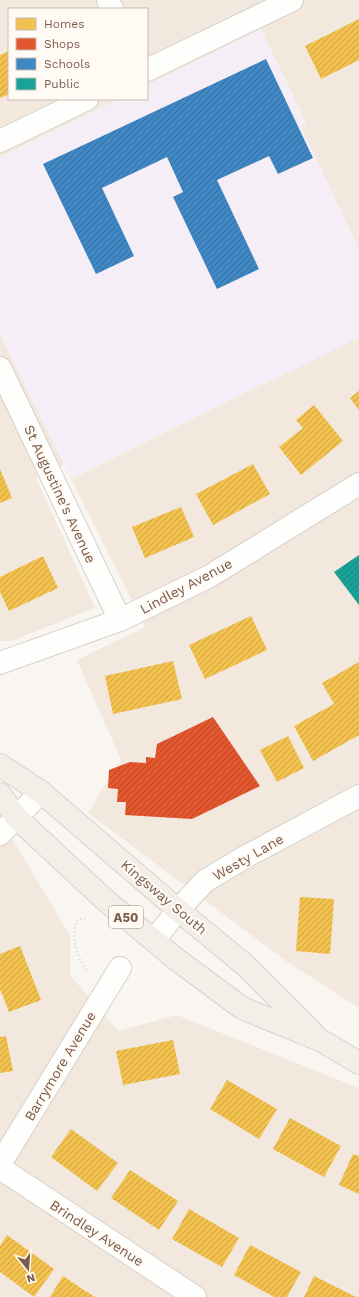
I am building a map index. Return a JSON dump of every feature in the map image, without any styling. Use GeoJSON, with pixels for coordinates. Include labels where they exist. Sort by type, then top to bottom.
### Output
{"type":"FeatureCollection","features":[{"type":"Feature","properties":{"kind":"main road","name":"Kingsway South"},"geometry":{"type":"LineString","coordinates":[[0,765],[41,792],[178,910],[245,965],[320,1040]]}},
{"type":"Feature","properties":{"kind":"main road","name":"Kingsway South"},"geometry":{"type":"LineString","coordinates":[[0,794],[17,818],[104,899],[168,953],[242,1008],[320,1040],[359,1063]]}},
{"type":"Feature","properties":{"kind":"street"},"geometry":{"type":"LineString","coordinates":[[148,70],[292,0]]}},
{"type":"Feature","properties":{"kind":"street"},"geometry":{"type":"LineString","coordinates":[[0,141],[85,100]]}},
{"type":"Feature","properties":{"kind":"street","name":"St Augustine's Avenue"},"geometry":{"type":"LineString","coordinates":[[0,368],[120,620]]}},
{"type":"Feature","properties":{"kind":"street","name":"Lindley Avenue"},"geometry":{"type":"LineString","coordinates":[[0,663],[120,620],[210,576],[359,484]]}},
{"type":"Feature","properties":{"kind":"street"},"geometry":{"type":"LineString","coordinates":[[0,834],[41,792]]}},
{"type":"Feature","properties":{"kind":"street","name":"Westy Lane"},"geometry":{"type":"LineString","coordinates":[[154,940],[178,910],[205,881],[245,857],[359,796]]}},
{"type":"Feature","properties":{"kind":"street","name":"Barrymore Avenue"},"geometry":{"type":"LineString","coordinates":[[0,1164],[120,968]]}},
{"type":"Feature","properties":{"kind":"street","name":"Brindley Avenue"},"geometry":{"type":"LineString","coordinates":[[0,1168],[195,1297]]}},
{"type":"Feature","properties":{"kind":"path"},"geometry":{"type":"LineString","coordinates":[[89,916],[76,921],[74,929],[78,952],[83,965],[90,975],[108,988]]}},
{"type":"Feature","properties":{"kind":"shaded area"},"geometry":{"type":"Polygon","coordinates":[[[0,0],[359,0],[359,249],[301,127],[306,123],[261,29],[148,85],[148,8],[8,8],[8,100],[117,100],[0,157],[0,0]]]}},
{"type":"Feature","properties":{"kind":"shaded area"},"geometry":{"type":"Polygon","coordinates":[[[261,29],[306,124],[301,127],[359,249],[359,337],[71,479],[0,334],[0,157],[117,100],[148,100],[148,85],[261,29]]]}},
{"type":"Feature","properties":{"kind":"shaded area"},"geometry":{"type":"Polygon","coordinates":[[[0,334],[64,465],[36,478],[95,608],[11,641],[0,641],[0,334]]]}},
{"type":"Feature","properties":{"kind":"shaded area"},"geometry":{"type":"Polygon","coordinates":[[[359,337],[359,1008],[286,961],[88,813],[121,760],[77,660],[145,627],[71,479],[359,337]]]}},
{"type":"Feature","properties":{"kind":"shaded area"},"geometry":{"type":"Polygon","coordinates":[[[0,822],[6,828],[70,936],[70,975],[118,1031],[177,1015],[359,1088],[359,1297],[0,1297],[0,822]]]}},
{"type":"Feature","properties":{"kind":"building: Homes"},"geometry":{"type":"Polygon","coordinates":[[[359,19],[359,60],[321,79],[305,46],[359,19]]]}},
{"type":"Feature","properties":{"kind":"building: Homes"},"geometry":{"type":"Polygon","coordinates":[[[8,51],[8,94],[0,98],[0,55],[8,51]]]}},
{"type":"Feature","properties":{"kind":"building: Homes"},"geometry":{"type":"Polygon","coordinates":[[[359,391],[359,410],[350,398],[359,391]]]}},
{"type":"Feature","properties":{"kind":"building: Homes"},"geometry":{"type":"Polygon","coordinates":[[[314,405],[343,441],[301,475],[279,447],[303,428],[296,420],[314,405]]]}},
{"type":"Feature","properties":{"kind":"building: Homes"},"geometry":{"type":"Polygon","coordinates":[[[253,464],[270,494],[213,525],[196,494],[253,464]]]}},
{"type":"Feature","properties":{"kind":"building: Homes"},"geometry":{"type":"Polygon","coordinates":[[[0,469],[12,498],[0,503],[0,469]]]}},
{"type":"Feature","properties":{"kind":"building: Homes"},"geometry":{"type":"Polygon","coordinates":[[[181,507],[194,537],[145,558],[132,527],[181,507]]]}},
{"type":"Feature","properties":{"kind":"building: Homes"},"geometry":{"type":"Polygon","coordinates":[[[43,556],[58,588],[9,611],[0,592],[0,577],[43,556]]]}},
{"type":"Feature","properties":{"kind":"building: Homes"},"geometry":{"type":"Polygon","coordinates":[[[251,616],[267,650],[205,679],[189,645],[251,616]]]}},
{"type":"Feature","properties":{"kind":"building: Homes"},"geometry":{"type":"Polygon","coordinates":[[[173,661],[182,699],[113,714],[105,676],[173,661]]]}},
{"type":"Feature","properties":{"kind":"building: Homes"},"geometry":{"type":"Polygon","coordinates":[[[359,662],[359,735],[313,761],[294,726],[334,704],[322,683],[359,662]]]}},
{"type":"Feature","properties":{"kind":"building: Homes"},"geometry":{"type":"Polygon","coordinates":[[[288,736],[304,768],[277,782],[260,750],[288,736]]]}},
{"type":"Feature","properties":{"kind":"building: Homes"},"geometry":{"type":"Polygon","coordinates":[[[300,897],[334,899],[330,954],[296,951],[300,897]]]}},
{"type":"Feature","properties":{"kind":"building: Homes"},"geometry":{"type":"Polygon","coordinates":[[[20,946],[41,1000],[9,1012],[0,989],[0,954],[20,946]]]}},
{"type":"Feature","properties":{"kind":"building: Homes"},"geometry":{"type":"Polygon","coordinates":[[[6,1036],[13,1071],[0,1073],[0,1037],[6,1036]]]}},
{"type":"Feature","properties":{"kind":"building: Homes"},"geometry":{"type":"Polygon","coordinates":[[[173,1040],[180,1074],[123,1085],[116,1051],[173,1040]]]}},
{"type":"Feature","properties":{"kind":"building: Homes"},"geometry":{"type":"Polygon","coordinates":[[[227,1080],[277,1109],[259,1139],[210,1109],[227,1080]]]}},
{"type":"Feature","properties":{"kind":"building: Homes"},"geometry":{"type":"Polygon","coordinates":[[[290,1118],[341,1146],[324,1177],[273,1149],[290,1118]]]}},
{"type":"Feature","properties":{"kind":"building: Homes"},"geometry":{"type":"Polygon","coordinates":[[[71,1129],[118,1163],[97,1191],[51,1157],[71,1129]]]}},
{"type":"Feature","properties":{"kind":"building: Homes"},"geometry":{"type":"Polygon","coordinates":[[[353,1154],[359,1156],[359,1194],[339,1185],[353,1154]]]}},
{"type":"Feature","properties":{"kind":"building: Homes"},"geometry":{"type":"Polygon","coordinates":[[[130,1170],[178,1201],[159,1230],[111,1198],[130,1170]]]}},
{"type":"Feature","properties":{"kind":"building: Homes"},"geometry":{"type":"Polygon","coordinates":[[[189,1209],[239,1238],[222,1267],[172,1239],[189,1209]]]}},
{"type":"Feature","properties":{"kind":"building: Homes"},"geometry":{"type":"Polygon","coordinates":[[[7,1235],[54,1269],[34,1297],[0,1272],[0,1246],[7,1235]]]}},
{"type":"Feature","properties":{"kind":"building: Homes"},"geometry":{"type":"Polygon","coordinates":[[[250,1245],[301,1272],[287,1297],[274,1297],[234,1275],[250,1245]]]}},
{"type":"Feature","properties":{"kind":"building: Homes"},"geometry":{"type":"Polygon","coordinates":[[[63,1276],[87,1292],[95,1297],[50,1297],[63,1276]]]}},
{"type":"Feature","properties":{"kind":"building: Homes"},"geometry":{"type":"Polygon","coordinates":[[[314,1276],[356,1297],[304,1297],[314,1276]]]}},
{"type":"Feature","properties":{"kind":"building: Shops"},"geometry":{"type":"Polygon","coordinates":[[[213,717],[260,786],[192,819],[125,815],[126,802],[117,802],[118,789],[108,788],[109,770],[130,762],[146,763],[146,757],[155,758],[157,744],[213,717]]]}},
{"type":"Feature","properties":{"kind":"building: Schools"},"geometry":{"type":"Polygon","coordinates":[[[266,59],[313,158],[278,174],[269,156],[217,180],[259,269],[217,289],[173,197],[183,192],[167,157],[102,188],[134,256],[96,274],[43,164],[266,59]]]}},
{"type":"Feature","properties":{"kind":"building: Public"},"geometry":{"type":"Polygon","coordinates":[[[359,555],[359,605],[334,572],[359,555]]]}}]}
